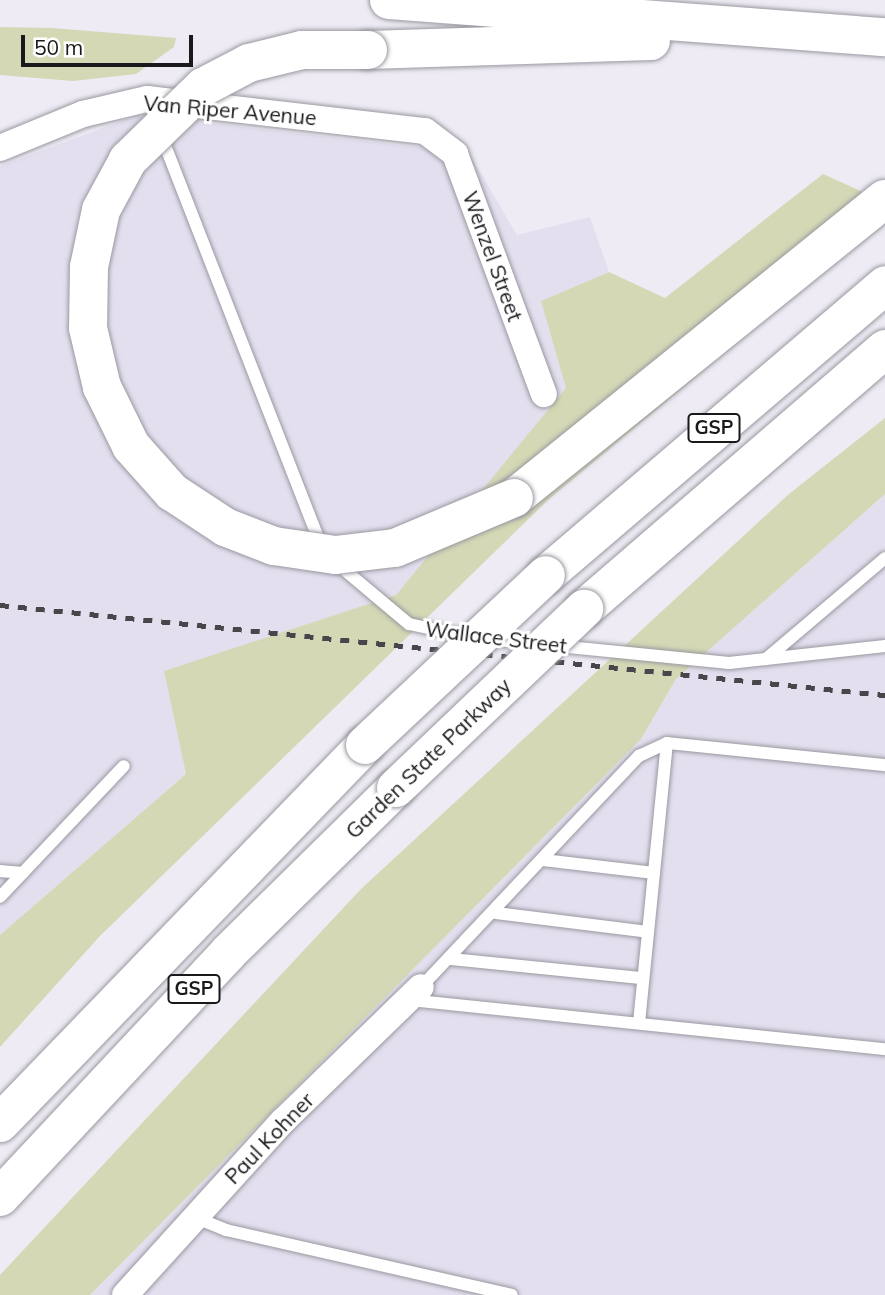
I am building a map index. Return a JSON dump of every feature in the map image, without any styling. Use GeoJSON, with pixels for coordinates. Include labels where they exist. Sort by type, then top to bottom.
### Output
{"type":"FeatureCollection","features":[{"type":"Feature","properties":{"kind":"highway"},"geometry":{"type":"LineString","coordinates":[[389,0],[885,37]]}},
{"type":"Feature","properties":{"kind":"highway"},"geometry":{"type":"LineString","coordinates":[[825,33],[368,50],[302,50],[249,63],[203,87],[128,160],[101,210],[89,267],[88,328],[102,387],[131,446],[172,492],[225,527],[274,547],[335,555],[396,548],[514,498],[885,199]]}},
{"type":"Feature","properties":{"kind":"highway","name":"GSP"},"geometry":{"type":"LineString","coordinates":[[0,1124],[365,745],[546,575],[885,285]]}},
{"type":"Feature","properties":{"kind":"highway","name":"Garden State Parkway"},"geometry":{"type":"LineString","coordinates":[[0,1197],[228,953],[396,788],[584,609],[885,349]]}},
{"type":"Feature","properties":{"kind":"street","name":"Van Riper Avenue"},"geometry":{"type":"LineString","coordinates":[[0,148],[83,114],[147,99],[425,131]]}},
{"type":"Feature","properties":{"kind":"street","name":"Wenzel Street"},"geometry":{"type":"LineString","coordinates":[[425,131],[455,154],[544,394]]}},
{"type":"Feature","properties":{"kind":"street","name":"Paul Kohner"},"geometry":{"type":"LineString","coordinates":[[125,1295],[194,1217],[415,994]]}},
{"type":"Feature","properties":{"kind":"lane","name":"Wallace Street"},"geometry":{"type":"LineString","coordinates":[[147,99],[313,535],[338,566],[429,633],[729,663],[885,646]]}},
{"type":"Feature","properties":{"kind":"lane"},"geometry":{"type":"LineString","coordinates":[[766,659],[885,558]]}},
{"type":"Feature","properties":{"kind":"lane"},"geometry":{"type":"LineString","coordinates":[[415,994],[496,913],[639,756],[667,743],[885,765]]}},
{"type":"Feature","properties":{"kind":"lane"},"geometry":{"type":"LineString","coordinates":[[639,1024],[667,743]]}},
{"type":"Feature","properties":{"kind":"lane"},"geometry":{"type":"LineString","coordinates":[[0,897],[124,766]]}},
{"type":"Feature","properties":{"kind":"lane"},"geometry":{"type":"LineString","coordinates":[[543,860],[654,873]]}},
{"type":"Feature","properties":{"kind":"lane"},"geometry":{"type":"LineString","coordinates":[[0,871],[23,873]]}},
{"type":"Feature","properties":{"kind":"lane"},"geometry":{"type":"LineString","coordinates":[[496,913],[648,932]]}},
{"type":"Feature","properties":{"kind":"lane"},"geometry":{"type":"LineString","coordinates":[[451,959],[643,978]]}},
{"type":"Feature","properties":{"kind":"lane"},"geometry":{"type":"LineString","coordinates":[[415,994],[515,1011],[885,1049]]}},
{"type":"Feature","properties":{"kind":"lane"},"geometry":{"type":"LineString","coordinates":[[194,1217],[226,1230],[512,1295]]}},
{"type":"Feature","properties":{"kind":"shaded area"},"geometry":{"type":"Polygon","coordinates":[[[138,115],[469,153],[517,235],[590,217],[609,272],[541,301],[567,388],[396,595],[165,671],[186,774],[0,935],[0,166],[138,115]]]}},
{"type":"Feature","properties":{"kind":"shaded area"},"geometry":{"type":"Polygon","coordinates":[[[885,494],[885,1295],[90,1295],[641,739],[676,679],[885,494]]]}},
{"type":"Feature","properties":{"kind":"green space"},"geometry":{"type":"Polygon","coordinates":[[[0,27],[52,28],[176,38],[174,47],[136,74],[73,81],[0,75],[0,27]]]}},
{"type":"Feature","properties":{"kind":"green space"},"geometry":{"type":"Polygon","coordinates":[[[823,174],[885,202],[885,220],[548,500],[99,937],[0,1047],[0,935],[186,774],[164,671],[396,595],[566,388],[541,301],[609,272],[665,298],[823,174]]]}},
{"type":"Feature","properties":{"kind":"green space"},"geometry":{"type":"Polygon","coordinates":[[[885,418],[885,494],[676,679],[641,739],[90,1295],[0,1295],[0,1275],[361,889],[789,494],[885,418]]]}},
{"type":"Feature","properties":{"kind":"railway"},"geometry":{"type":"LineString","coordinates":[[0,605],[885,695]]}}]}
